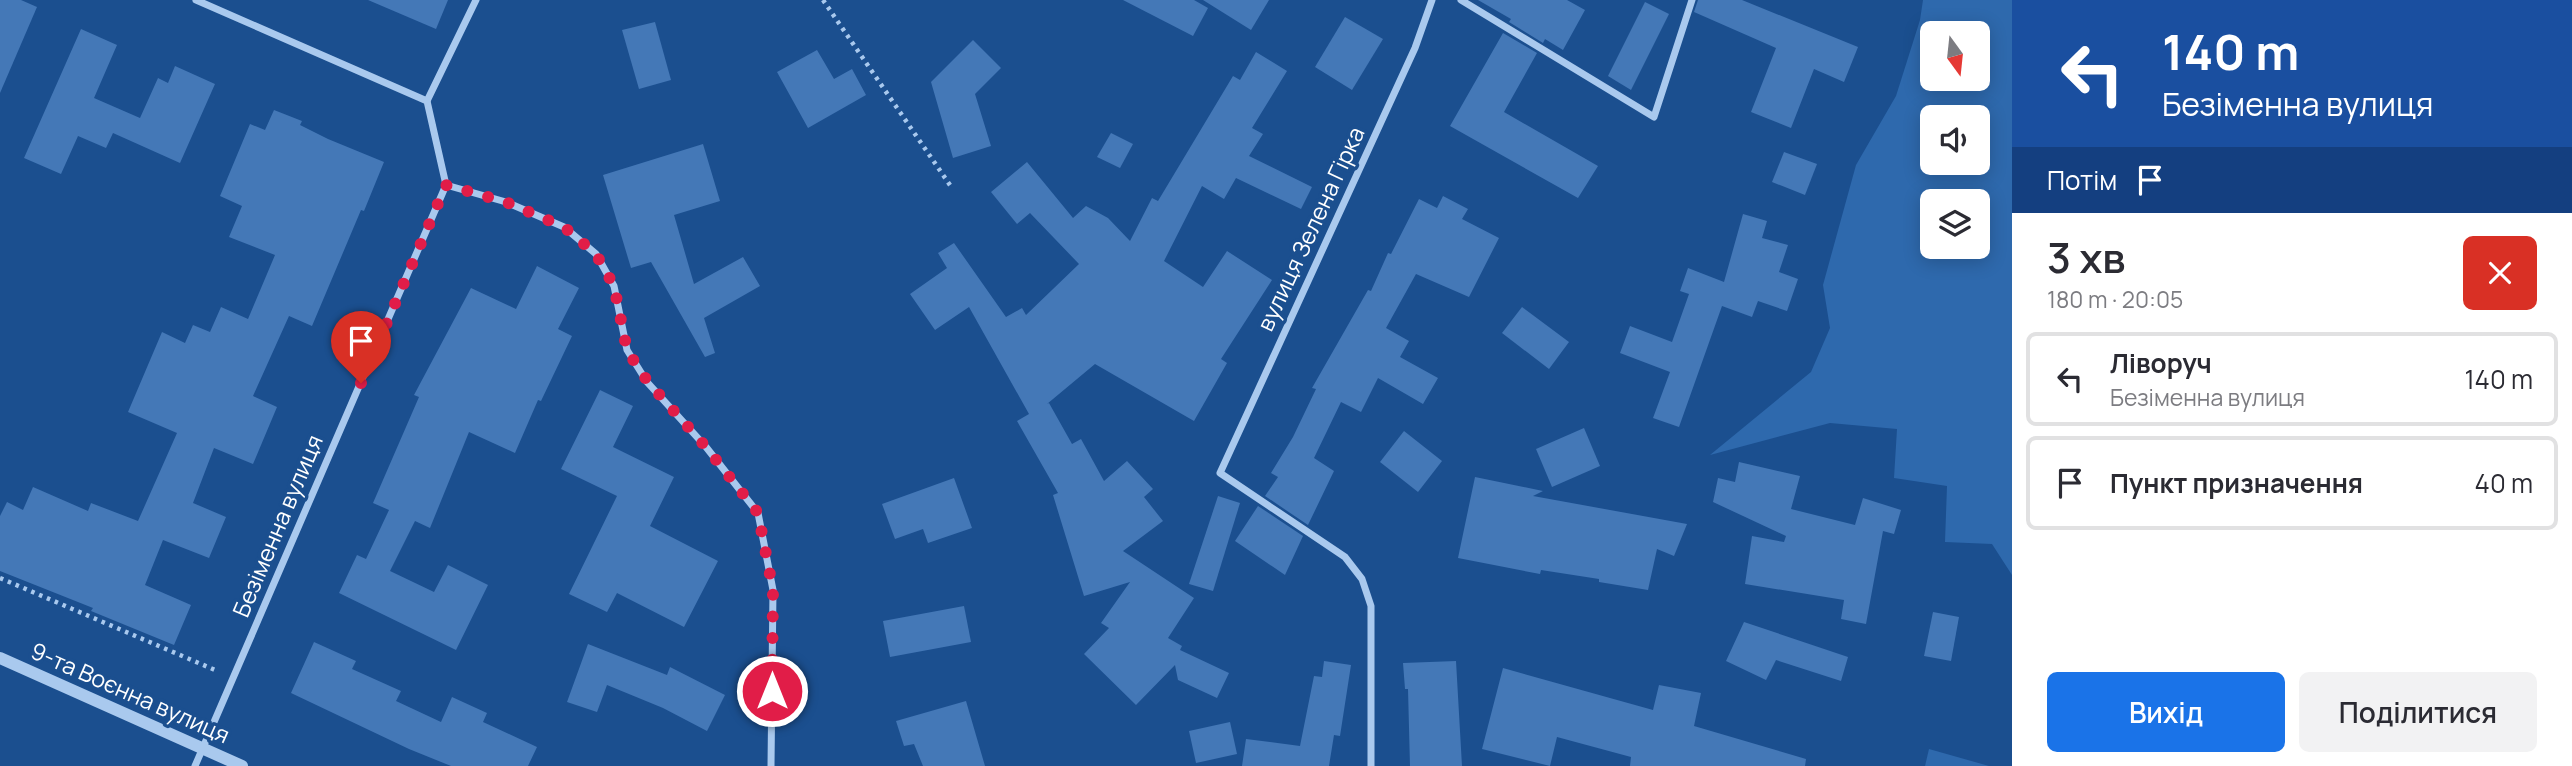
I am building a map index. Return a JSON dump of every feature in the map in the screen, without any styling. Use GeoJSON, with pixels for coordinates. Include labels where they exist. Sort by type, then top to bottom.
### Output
{"type":"FeatureCollection","features":[{"type":"Feature","properties":{"kind":"street"},"geometry":{"type":"LineString","coordinates":[[196,0],[427,101]]}},
{"type":"Feature","properties":{"kind":"street"},"geometry":{"type":"LineString","coordinates":[[476,0],[427,101],[446,185],[506,202],[564,227],[596,254],[614,286],[627,350],[648,382],[706,447],[758,513],[773,590],[771,766]]}},
{"type":"Feature","properties":{"kind":"street","name":"вулиця Зелена Гірка"},"geometry":{"type":"LineString","coordinates":[[1371,766],[1371,606],[1362,579],[1345,557],[1220,473],[1415,48],[1432,0]]}},
{"type":"Feature","properties":{"kind":"street"},"geometry":{"type":"LineString","coordinates":[[1461,0],[1654,117],[1692,0]]}},
{"type":"Feature","properties":{"kind":"street","name":"Безіменна вулиця"},"geometry":{"type":"LineString","coordinates":[[195,766],[446,185]]}},
{"type":"Feature","properties":{"kind":"street","name":"9-та Воєнна вулиця"},"geometry":{"type":"LineString","coordinates":[[0,658],[242,766]]}},
{"type":"Feature","properties":{"kind":"path"},"geometry":{"type":"LineString","coordinates":[[823,0],[952,188]]}},
{"type":"Feature","properties":{"kind":"path"},"geometry":{"type":"LineString","coordinates":[[0,578],[234,679]]}},
{"type":"Feature","properties":{"kind":"shaded area"},"geometry":{"type":"Polygon","coordinates":[[[1923,0],[2012,0],[2012,575],[1992,544],[1945,542],[1947,486],[1894,478],[1897,429],[1830,423],[1710,455],[1811,372],[1830,328],[1823,285],[1856,165],[1896,96],[1920,20],[1923,0]]]}},
{"type":"Feature","properties":{"kind":"shaded area"},"geometry":{"type":"Polygon","coordinates":[[[1929,749],[1989,766],[1925,766],[1929,749]]]}},
{"type":"Feature","properties":{"kind":"building"},"geometry":{"type":"Polygon","coordinates":[[[0,0],[21,0],[37,7],[0,93],[0,0]]]}},
{"type":"Feature","properties":{"kind":"building"},"geometry":{"type":"Polygon","coordinates":[[[368,0],[448,0],[436,29],[368,0]]]}},
{"type":"Feature","properties":{"kind":"building"},"geometry":{"type":"Polygon","coordinates":[[[1123,0],[1194,0],[1208,8],[1193,36],[1123,0]]]}},
{"type":"Feature","properties":{"kind":"building"},"geometry":{"type":"Polygon","coordinates":[[[1203,0],[1269,0],[1251,30],[1203,0]]]}},
{"type":"Feature","properties":{"kind":"building"},"geometry":{"type":"Polygon","coordinates":[[[1478,0],[1567,0],[1585,10],[1563,50],[1545,39],[1543,43],[1509,22],[1511,19],[1478,0]]]}},
{"type":"Feature","properties":{"kind":"building"},"geometry":{"type":"Polygon","coordinates":[[[1698,0],[1742,0],[1858,47],[1844,82],[1814,69],[1791,128],[1751,112],[1776,48],[1694,12],[1698,0]]]}},
{"type":"Feature","properties":{"kind":"building"},"geometry":{"type":"Polygon","coordinates":[[[1645,2],[1669,14],[1631,90],[1608,76],[1645,2]]]}},
{"type":"Feature","properties":{"kind":"building"},"geometry":{"type":"Polygon","coordinates":[[[1345,17],[1383,39],[1352,90],[1315,67],[1345,17]]]}},
{"type":"Feature","properties":{"kind":"building"},"geometry":{"type":"Polygon","coordinates":[[[655,22],[671,80],[639,89],[622,30],[655,22]]]}},
{"type":"Feature","properties":{"kind":"building"},"geometry":{"type":"Polygon","coordinates":[[[81,29],[117,45],[94,98],[140,118],[158,78],[168,83],[175,66],[215,84],[180,163],[113,133],[106,148],[78,136],[61,174],[24,158],[81,29]]]}},
{"type":"Feature","properties":{"kind":"building"},"geometry":{"type":"Polygon","coordinates":[[[1503,33],[1537,53],[1504,112],[1598,166],[1578,198],[1450,126],[1503,33]]]}},
{"type":"Feature","properties":{"kind":"building"},"geometry":{"type":"Polygon","coordinates":[[[973,40],[1001,68],[975,94],[991,146],[953,158],[931,82],[973,40]]]}},
{"type":"Feature","properties":{"kind":"building"},"geometry":{"type":"Polygon","coordinates":[[[817,50],[834,79],[852,69],[866,95],[808,128],[777,72],[817,50]]]}},
{"type":"Feature","properties":{"kind":"building"},"geometry":{"type":"Polygon","coordinates":[[[1256,52],[1287,71],[1252,128],[1263,134],[1249,156],[1312,187],[1301,209],[1236,178],[1224,199],[1202,186],[1164,261],[1203,287],[1227,251],[1272,280],[1221,359],[1227,363],[1194,421],[1095,364],[1047,404],[1049,403],[1072,444],[1081,439],[1104,481],[1127,461],[1153,489],[1144,497],[1163,521],[1123,551],[1194,598],[1168,638],[1182,646],[1180,650],[1229,673],[1217,698],[1178,680],[1175,665],[1136,705],[1084,654],[1109,628],[1101,623],[1130,582],[1084,596],[1053,495],[1058,493],[1017,421],[1029,414],[969,307],[935,330],[910,294],[947,268],[938,253],[954,243],[1006,317],[1022,308],[1026,315],[1079,264],[1030,213],[1017,224],[991,192],[1027,162],[1073,218],[1086,206],[1108,218],[1130,241],[1152,198],[1158,201],[1233,76],[1240,80],[1256,52]]]}},
{"type":"Feature","properties":{"kind":"building"},"geometry":{"type":"Polygon","coordinates":[[[274,110],[302,121],[300,125],[328,139],[384,162],[312,326],[289,316],[253,396],[277,407],[253,464],[214,448],[193,503],[226,517],[209,558],[163,540],[145,585],[191,605],[174,645],[91,611],[93,608],[0,571],[0,516],[7,502],[23,510],[33,487],[88,511],[91,503],[138,521],[177,433],[128,412],[162,332],[185,343],[193,325],[210,332],[221,307],[248,319],[275,255],[229,237],[242,206],[220,196],[250,124],[265,130],[274,110]]]}},
{"type":"Feature","properties":{"kind":"building"},"geometry":{"type":"Polygon","coordinates":[[[1111,133],[1133,144],[1120,168],[1097,157],[1111,133]]]}},
{"type":"Feature","properties":{"kind":"building"},"geometry":{"type":"Polygon","coordinates":[[[703,144],[720,201],[674,215],[694,284],[743,257],[760,286],[704,318],[715,353],[705,357],[651,262],[631,268],[603,175],[703,144]]]}},
{"type":"Feature","properties":{"kind":"building"},"geometry":{"type":"Polygon","coordinates":[[[1784,152],[1817,164],[1805,195],[1772,182],[1784,152]]]}},
{"type":"Feature","properties":{"kind":"building"},"geometry":{"type":"Polygon","coordinates":[[[1443,196],[1468,209],[1462,219],[1499,238],[1469,297],[1416,274],[1386,328],[1409,341],[1400,357],[1438,378],[1423,404],[1378,378],[1361,412],[1341,402],[1314,458],[1334,471],[1308,525],[1265,496],[1278,477],[1271,473],[1293,437],[1316,389],[1312,388],[1368,290],[1371,291],[1388,253],[1391,254],[1419,199],[1437,208],[1443,196]]]}},
{"type":"Feature","properties":{"kind":"building"},"geometry":{"type":"Polygon","coordinates":[[[1743,214],[1767,221],[1762,238],[1788,245],[1779,272],[1798,279],[1787,311],[1758,301],[1752,317],[1722,306],[1679,427],[1653,418],[1670,372],[1620,353],[1630,326],[1672,342],[1689,294],[1680,291],[1688,268],[1724,282],[1743,214]]]}},
{"type":"Feature","properties":{"kind":"building"},"geometry":{"type":"Polygon","coordinates":[[[537,266],[579,288],[558,329],[572,336],[541,401],[538,400],[515,453],[469,432],[430,528],[415,521],[390,571],[434,592],[448,565],[488,585],[456,650],[339,593],[357,555],[366,559],[389,510],[373,503],[419,397],[414,395],[471,288],[516,309],[537,266]]]}},
{"type":"Feature","properties":{"kind":"building"},"geometry":{"type":"Polygon","coordinates":[[[1522,307],[1569,342],[1549,369],[1502,333],[1522,307]]]}},
{"type":"Feature","properties":{"kind":"building"},"geometry":{"type":"Polygon","coordinates":[[[600,390],[633,406],[613,447],[674,477],[650,526],[718,561],[684,627],[617,593],[607,612],[569,594],[617,496],[561,469],[600,390]]]}},
{"type":"Feature","properties":{"kind":"building"},"geometry":{"type":"Polygon","coordinates":[[[1584,428],[1600,466],[1552,487],[1536,449],[1584,428]]]}},
{"type":"Feature","properties":{"kind":"building"},"geometry":{"type":"Polygon","coordinates":[[[1404,431],[1442,461],[1418,492],[1380,462],[1404,431]]]}},
{"type":"Feature","properties":{"kind":"building"},"geometry":{"type":"Polygon","coordinates":[[[1739,462],[1800,476],[1791,509],[1855,525],[1863,498],[1901,510],[1894,534],[1883,531],[1866,624],[1841,619],[1844,600],[1745,584],[1752,536],[1784,542],[1786,536],[1713,502],[1718,478],[1735,482],[1739,462]]]}},
{"type":"Feature","properties":{"kind":"building"},"geometry":{"type":"Polygon","coordinates":[[[1475,477],[1543,491],[1533,496],[1687,524],[1674,556],[1657,549],[1648,590],[1599,582],[1599,579],[1541,570],[1540,574],[1458,558],[1475,477]]]}},
{"type":"Feature","properties":{"kind":"building"},"geometry":{"type":"Polygon","coordinates":[[[954,478],[972,528],[928,543],[923,529],[895,539],[882,504],[954,478]]]}},
{"type":"Feature","properties":{"kind":"building"},"geometry":{"type":"Polygon","coordinates":[[[1218,496],[1240,503],[1213,591],[1189,584],[1218,496]]]}},
{"type":"Feature","properties":{"kind":"building"},"geometry":{"type":"Polygon","coordinates":[[[1258,506],[1303,536],[1285,575],[1235,541],[1258,506]]]}},
{"type":"Feature","properties":{"kind":"building"},"geometry":{"type":"Polygon","coordinates":[[[964,606],[971,642],[890,657],[883,621],[964,606]]]}},
{"type":"Feature","properties":{"kind":"building"},"geometry":{"type":"Polygon","coordinates":[[[1933,612],[1959,617],[1951,661],[1924,656],[1933,612]]]}},
{"type":"Feature","properties":{"kind":"building"},"geometry":{"type":"Polygon","coordinates":[[[1744,622],[1848,657],[1841,681],[1776,660],[1766,680],[1726,661],[1744,622]]]}},
{"type":"Feature","properties":{"kind":"building"},"geometry":{"type":"Polygon","coordinates":[[[314,642],[356,661],[352,669],[401,691],[396,701],[441,722],[452,697],[487,713],[483,722],[537,747],[528,766],[451,766],[291,693],[314,642]]]}},
{"type":"Feature","properties":{"kind":"building"},"geometry":{"type":"Polygon","coordinates":[[[588,644],[667,675],[670,667],[725,695],[707,731],[663,708],[607,685],[597,712],[567,702],[588,644]]]}},
{"type":"Feature","properties":{"kind":"building"},"geometry":{"type":"Polygon","coordinates":[[[1324,661],[1351,665],[1340,736],[1334,735],[1329,766],[1242,766],[1246,739],[1300,746],[1314,676],[1322,677],[1324,661]]]}},
{"type":"Feature","properties":{"kind":"building"},"geometry":{"type":"Polygon","coordinates":[[[1456,661],[1462,766],[1410,766],[1408,689],[1405,689],[1403,663],[1456,661]]]}},
{"type":"Feature","properties":{"kind":"building"},"geometry":{"type":"Polygon","coordinates":[[[1503,668],[1653,710],[1659,685],[1701,693],[1694,726],[1806,759],[1805,766],[1630,766],[1631,757],[1557,737],[1550,766],[1482,749],[1503,668]]]}},
{"type":"Feature","properties":{"kind":"building"},"geometry":{"type":"Polygon","coordinates":[[[966,701],[985,766],[923,766],[914,744],[904,746],[896,721],[966,701]]]}},
{"type":"Feature","properties":{"kind":"building"},"geometry":{"type":"Polygon","coordinates":[[[1230,722],[1237,754],[1196,763],[1189,731],[1230,722]]]}},
{"type":"Feature","properties":{"kind":"route"},"geometry":{"type":"LineString","coordinates":[[361,383],[446,185],[506,202],[564,227],[596,254],[614,286],[627,350],[648,382],[706,447],[758,513],[773,590],[772,691]]}}]}
